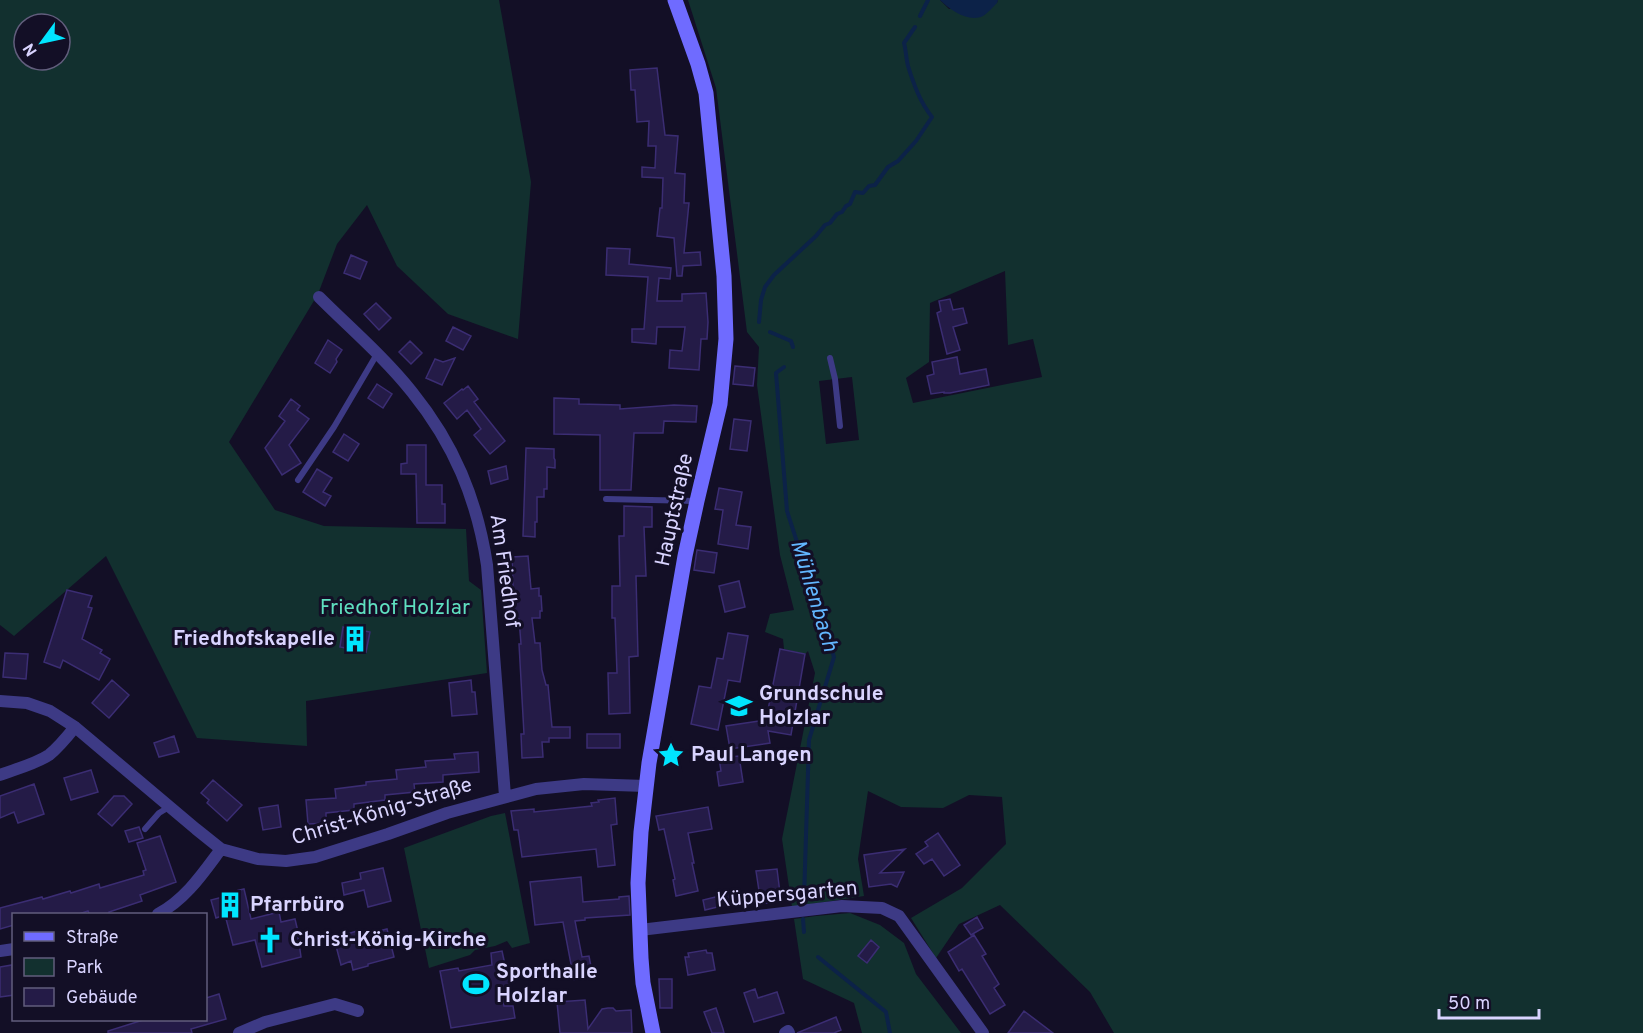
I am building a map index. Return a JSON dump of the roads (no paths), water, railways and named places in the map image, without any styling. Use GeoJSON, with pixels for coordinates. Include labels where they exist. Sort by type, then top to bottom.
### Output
{"type":"FeatureCollection","features":[{"type":"Feature","properties":{"kind":"main road","name":"Hauptstraße"},"geometry":{"type":"LineString","coordinates":[[653,1033],[643,983],[638,883],[641,832],[646,786],[685,556],[720,404],[726,339],[724,276],[706,93],[675,0]]}},
{"type":"Feature","properties":{"kind":"street","name":"Am Friedhof"},"geometry":{"type":"LineString","coordinates":[[319,297],[411,391],[439,430],[463,475],[474,504],[483,537],[487,565],[505,796]]}},
{"type":"Feature","properties":{"kind":"street","name":"Christ-König-Straße"},"geometry":{"type":"LineString","coordinates":[[0,701],[27,703],[50,711],[75,727],[222,849],[258,860],[286,861],[315,857],[447,813],[536,789],[584,784],[646,786]]}},
{"type":"Feature","properties":{"kind":"street"},"geometry":{"type":"LineString","coordinates":[[0,775],[48,754],[62,743],[75,727]]}},
{"type":"Feature","properties":{"kind":"street"},"geometry":{"type":"LineString","coordinates":[[161,913],[188,891],[222,849]]}},
{"type":"Feature","properties":{"kind":"street","name":"Küppersgarten"},"geometry":{"type":"LineString","coordinates":[[640,930],[842,906],[882,908],[899,916],[983,1033]]}},
{"type":"Feature","properties":{"kind":"street"},"geometry":{"type":"LineString","coordinates":[[239,1033],[265,1022],[335,1004],[358,1011]]}},
{"type":"Feature","properties":{"kind":"lane"},"geometry":{"type":"LineString","coordinates":[[298,480],[334,427],[377,354]]}},
{"type":"Feature","properties":{"kind":"lane"},"geometry":{"type":"LineString","coordinates":[[830,358],[835,379],[840,426]]}},
{"type":"Feature","properties":{"kind":"lane"},"geometry":{"type":"LineString","coordinates":[[606,499],[696,501]]}},
{"type":"Feature","properties":{"kind":"lane"},"geometry":{"type":"LineString","coordinates":[[145,829],[159,813],[169,807]]}},
{"type":"Feature","properties":{"kind":"water"},"geometry":{"type":"Polygon","coordinates":[[[940,0],[998,0],[985,15],[972,18],[954,11],[940,0]]]}},
{"type":"Feature","properties":{"kind":"waterway"},"geometry":{"type":"LineString","coordinates":[[920,16],[928,0]]}},
{"type":"Feature","properties":{"kind":"waterway","name":"Mühlenbach"},"geometry":{"type":"LineString","coordinates":[[759,322],[765,287],[774,275],[850,204],[855,192],[863,193],[869,186],[875,185],[888,167],[898,161],[916,141],[932,117],[918,93],[907,63],[904,43],[915,27]]}},
{"type":"Feature","properties":{"kind":"waterway","name":"Mühlenbach"},"geometry":{"type":"LineString","coordinates":[[770,332],[791,341],[793,347]]}},
{"type":"Feature","properties":{"kind":"waterway","name":"Mühlenbach"},"geometry":{"type":"LineString","coordinates":[[784,367],[776,373],[787,511],[834,657],[809,740],[804,899]]}},
{"type":"Feature","properties":{"kind":"waterway","name":"Mühlenbach"},"geometry":{"type":"LineString","coordinates":[[803,919],[804,932]]}},
{"type":"Feature","properties":{"kind":"waterway","name":"Mühlenbach"},"geometry":{"type":"LineString","coordinates":[[818,957],[886,1012],[890,1033]]}},
{"type":"Feature","properties":{"kind":"place","name":"Friedhofskapelle"},"geometry":{"type":"Point","coordinates":[355,639]}},
{"type":"Feature","properties":{"kind":"place","name":"Grundschule Holzlar"},"geometry":{"type":"Point","coordinates":[739,706]}},
{"type":"Feature","properties":{"kind":"place","name":"Paul Langen"},"geometry":{"type":"Point","coordinates":[671,755]}},
{"type":"Feature","properties":{"kind":"place","name":"Pfarrbüro"},"geometry":{"type":"Point","coordinates":[230,905]}},
{"type":"Feature","properties":{"kind":"place","name":"Christ-König-Kirche"},"geometry":{"type":"Point","coordinates":[270,940]}},
{"type":"Feature","properties":{"kind":"place","name":"Sporthalle Holzlar"},"geometry":{"type":"Point","coordinates":[476,984]}},
{"type":"Feature","properties":{"kind":"park label","name":"Friedhof Holzlar"},"geometry":{"type":"Point","coordinates":[395,608]}}]}
